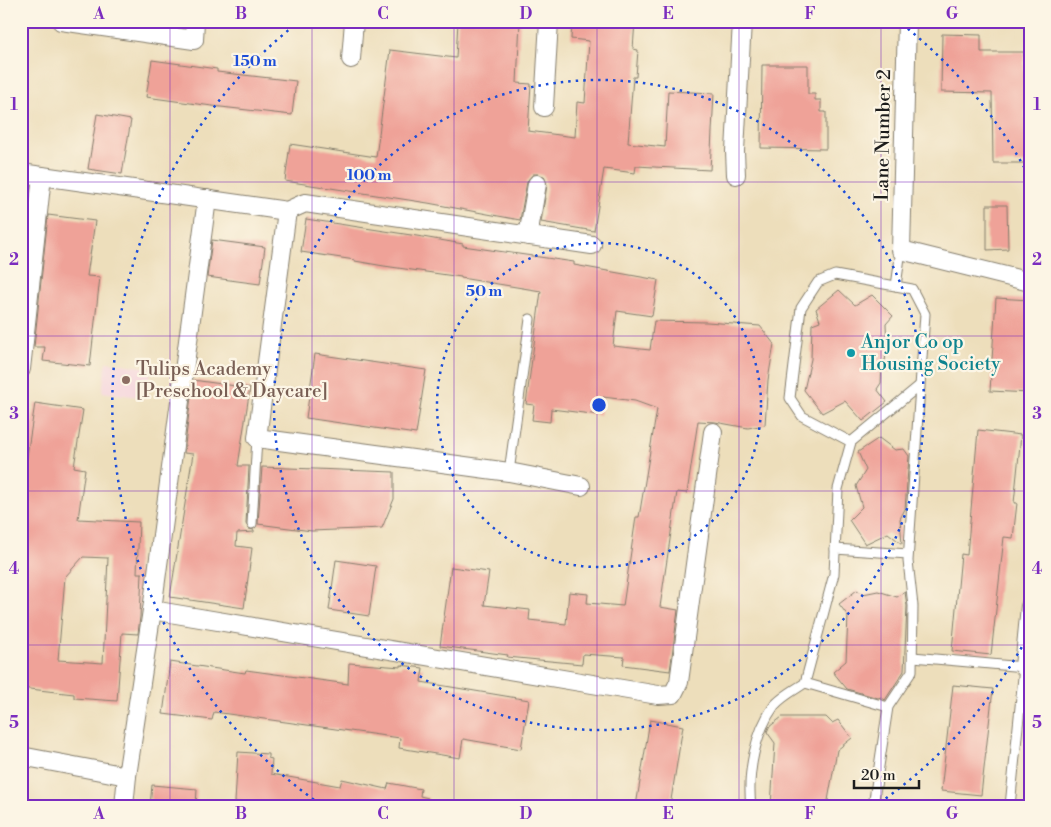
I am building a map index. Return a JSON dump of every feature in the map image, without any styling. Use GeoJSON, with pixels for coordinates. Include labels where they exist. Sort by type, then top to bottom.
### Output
{"type":"FeatureCollection","features":[{"type":"Feature","properties":{"kind":"street"},"geometry":{"type":"LineString","coordinates":[[61,21],[194,40],[195,21]]}},
{"type":"Feature","properties":{"kind":"street"},"geometry":{"type":"LineString","coordinates":[[351,59],[354,21]]}},
{"type":"Feature","properties":{"kind":"street"},"geometry":{"type":"LineString","coordinates":[[544,107],[549,21]]}},
{"type":"Feature","properties":{"kind":"street"},"geometry":{"type":"LineString","coordinates":[[736,175],[735,151],[742,21]]}},
{"type":"Feature","properties":{"kind":"street","name":"Lane Number 2"},"geometry":{"type":"LineString","coordinates":[[901,250],[907,21]]}},
{"type":"Feature","properties":{"kind":"street"},"geometry":{"type":"LineString","coordinates":[[21,173],[287,211],[305,203],[592,245]]}},
{"type":"Feature","properties":{"kind":"street"},"geometry":{"type":"LineString","coordinates":[[21,369],[42,176]]}},
{"type":"Feature","properties":{"kind":"street"},"geometry":{"type":"LineString","coordinates":[[528,236],[537,184]]}},
{"type":"Feature","properties":{"kind":"street"},"geometry":{"type":"LineString","coordinates":[[124,806],[207,199]]}},
{"type":"Feature","properties":{"kind":"street"},"geometry":{"type":"LineString","coordinates":[[287,211],[257,438],[510,472],[582,486]]}},
{"type":"Feature","properties":{"kind":"street"},"geometry":{"type":"LineString","coordinates":[[901,250],[1030,282]]}},
{"type":"Feature","properties":{"kind":"street"},"geometry":{"type":"LineString","coordinates":[[152,610],[658,695],[673,694],[679,682],[713,432]]}},
{"type":"Feature","properties":{"kind":"street"},"geometry":{"type":"LineString","coordinates":[[1024,667],[1030,606]]}},
{"type":"Feature","properties":{"kind":"street"},"geometry":{"type":"LineString","coordinates":[[21,756],[127,776]]}},
{"type":"Feature","properties":{"kind":"lane"},"geometry":{"type":"LineString","coordinates":[[896,286],[901,250]]}},
{"type":"Feature","properties":{"kind":"lane"},"geometry":{"type":"LineString","coordinates":[[851,442],[802,416],[790,398],[801,308],[818,282],[835,275],[912,289],[925,314],[908,554],[913,606],[912,671],[888,707],[873,806]]}},
{"type":"Feature","properties":{"kind":"lane"},"geometry":{"type":"LineString","coordinates":[[510,472],[530,319]]}},
{"type":"Feature","properties":{"kind":"lane"},"geometry":{"type":"LineString","coordinates":[[751,806],[749,793],[757,738],[775,704],[805,683],[834,574],[838,489],[851,442],[919,386]]}},
{"type":"Feature","properties":{"kind":"lane"},"geometry":{"type":"LineString","coordinates":[[252,524],[257,438]]}},
{"type":"Feature","properties":{"kind":"lane"},"geometry":{"type":"LineString","coordinates":[[836,549],[908,554]]}},
{"type":"Feature","properties":{"kind":"lane"},"geometry":{"type":"LineString","coordinates":[[913,657],[1024,667],[1010,806]]}},
{"type":"Feature","properties":{"kind":"lane"},"geometry":{"type":"LineString","coordinates":[[805,683],[888,707]]}},
{"type":"Feature","properties":{"kind":"shaded area","name":"Tulips Academy [Preschool & Daycare]"},"geometry":{"type":"Polygon","coordinates":[[[106,362],[151,368],[146,398],[102,392],[106,362]]]}},
{"type":"Feature","properties":{"kind":"building"},"geometry":{"type":"Polygon","coordinates":[[[458,21],[520,21],[517,83],[531,84],[528,131],[575,137],[577,102],[585,103],[589,41],[571,39],[572,21],[635,21],[633,49],[638,50],[636,77],[633,77],[628,143],[665,147],[668,91],[714,93],[710,170],[636,166],[635,173],[604,169],[594,231],[541,222],[547,185],[544,176],[538,174],[533,174],[527,182],[520,220],[428,203],[285,181],[290,144],[376,157],[390,50],[456,58],[458,21]]]}},
{"type":"Feature","properties":{"kind":"building"},"geometry":{"type":"Polygon","coordinates":[[[942,34],[981,35],[981,52],[1024,52],[1026,163],[993,163],[992,93],[941,92],[942,34]]]}},
{"type":"Feature","properties":{"kind":"building"},"geometry":{"type":"Polygon","coordinates":[[[152,60],[217,69],[217,72],[296,81],[292,115],[146,97],[152,60]]]}},
{"type":"Feature","properties":{"kind":"building"},"geometry":{"type":"Polygon","coordinates":[[[762,65],[808,65],[808,94],[815,94],[815,100],[821,100],[821,112],[826,112],[826,149],[761,148],[762,65]]]}},
{"type":"Feature","properties":{"kind":"building"},"geometry":{"type":"Polygon","coordinates":[[[97,114],[131,120],[122,174],[88,169],[97,114]]]}},
{"type":"Feature","properties":{"kind":"building"},"geometry":{"type":"Polygon","coordinates":[[[987,205],[1007,205],[1008,249],[987,250],[987,205]]]}},
{"type":"Feature","properties":{"kind":"building"},"geometry":{"type":"Polygon","coordinates":[[[48,215],[95,221],[87,276],[100,277],[90,366],[43,361],[45,347],[34,347],[48,215]]]}},
{"type":"Feature","properties":{"kind":"building"},"geometry":{"type":"Polygon","coordinates":[[[306,219],[411,235],[463,244],[463,246],[574,262],[574,265],[658,280],[652,316],[617,311],[613,346],[650,350],[654,321],[760,326],[774,344],[768,380],[765,425],[748,428],[698,421],[687,493],[677,492],[660,607],[678,610],[670,671],[623,665],[624,657],[583,654],[582,664],[507,657],[508,655],[440,646],[451,567],[489,572],[484,605],[530,610],[529,620],[566,624],[569,592],[588,594],[587,603],[623,606],[636,517],[639,517],[657,409],[635,401],[603,397],[600,415],[551,409],[550,422],[532,420],[534,405],[526,404],[541,291],[301,252],[306,219]]]}},
{"type":"Feature","properties":{"kind":"building"},"geometry":{"type":"Polygon","coordinates":[[[212,240],[265,247],[260,284],[207,277],[212,240]]]}},
{"type":"Feature","properties":{"kind":"building","name":"Anjor Co op Housing Society"},"geometry":{"type":"Polygon","coordinates":[[[839,290],[855,305],[872,295],[893,316],[886,324],[887,348],[885,361],[882,361],[881,383],[877,389],[887,402],[863,421],[845,401],[822,413],[804,390],[811,359],[812,324],[820,321],[816,309],[839,290]]]}},
{"type":"Feature","properties":{"kind":"building"},"geometry":{"type":"Polygon","coordinates":[[[996,298],[1030,300],[1030,393],[990,391],[996,298]]]}},
{"type":"Feature","properties":{"kind":"building"},"geometry":{"type":"Polygon","coordinates":[[[315,354],[426,370],[416,434],[306,418],[315,354]]]}},
{"type":"Feature","properties":{"kind":"building"},"geometry":{"type":"Polygon","coordinates":[[[193,380],[250,388],[238,466],[249,466],[246,524],[249,529],[254,530],[254,532],[237,533],[236,546],[252,548],[244,608],[170,597],[193,454],[184,453],[193,380]]]}},
{"type":"Feature","properties":{"kind":"building"},"geometry":{"type":"Polygon","coordinates":[[[35,403],[83,410],[74,467],[85,469],[78,519],[139,522],[137,573],[142,573],[138,634],[122,633],[117,701],[74,698],[74,694],[21,688],[21,496],[35,403]],[[83,557],[65,577],[58,660],[103,663],[108,558],[83,557]]]}},
{"type":"Feature","properties":{"kind":"building"},"geometry":{"type":"Polygon","coordinates":[[[978,430],[1021,435],[1014,503],[1017,503],[1013,538],[1004,537],[991,655],[952,651],[961,554],[967,555],[978,430]]]}},
{"type":"Feature","properties":{"kind":"building"},"geometry":{"type":"Polygon","coordinates":[[[879,438],[895,450],[904,449],[909,456],[905,509],[900,519],[902,544],[888,533],[865,544],[849,520],[862,507],[856,486],[866,470],[858,452],[879,438]]]}},
{"type":"Feature","properties":{"kind":"building"},"geometry":{"type":"Polygon","coordinates":[[[262,467],[394,472],[394,499],[382,528],[312,531],[258,524],[262,467]]]}},
{"type":"Feature","properties":{"kind":"building"},"geometry":{"type":"Polygon","coordinates":[[[336,560],[376,566],[369,616],[329,610],[336,560]]]}},
{"type":"Feature","properties":{"kind":"building"},"geometry":{"type":"Polygon","coordinates":[[[857,590],[863,594],[878,591],[897,597],[905,592],[907,606],[904,671],[885,700],[881,697],[878,698],[847,689],[833,672],[846,661],[848,616],[839,604],[857,590]]]}},
{"type":"Feature","properties":{"kind":"building"},"geometry":{"type":"Polygon","coordinates":[[[170,662],[245,673],[246,670],[348,684],[349,663],[401,667],[401,665],[423,668],[421,682],[529,700],[521,749],[463,739],[460,758],[399,748],[400,738],[214,712],[212,720],[163,714],[170,662]]]}},
{"type":"Feature","properties":{"kind":"building"},"geometry":{"type":"Polygon","coordinates":[[[953,685],[993,689],[981,795],[941,791],[953,685]]]}},
{"type":"Feature","properties":{"kind":"building"},"geometry":{"type":"Polygon","coordinates":[[[782,717],[826,717],[832,723],[838,720],[852,738],[837,750],[827,806],[771,806],[775,743],[767,732],[769,727],[782,717]]]}},
{"type":"Feature","properties":{"kind":"building"},"geometry":{"type":"Polygon","coordinates":[[[650,720],[683,726],[670,806],[636,806],[650,720]]]}},
{"type":"Feature","properties":{"kind":"building"},"geometry":{"type":"Polygon","coordinates":[[[238,752],[268,754],[268,758],[272,759],[271,774],[340,786],[342,779],[387,789],[389,783],[421,789],[420,796],[428,798],[427,806],[287,806],[235,802],[238,752]]]}},
{"type":"Feature","properties":{"kind":"building"},"geometry":{"type":"Polygon","coordinates":[[[152,785],[197,789],[196,806],[150,806],[152,785]]]}},
{"type":"Feature","properties":{"kind":"place","name":"Anjor Co op Housing Society"},"geometry":{"type":"Point","coordinates":[851,353]}},
{"type":"Feature","properties":{"kind":"place","name":"Tulips Academy [Preschool & Daycare]"},"geometry":{"type":"Point","coordinates":[126,380]}}]}
